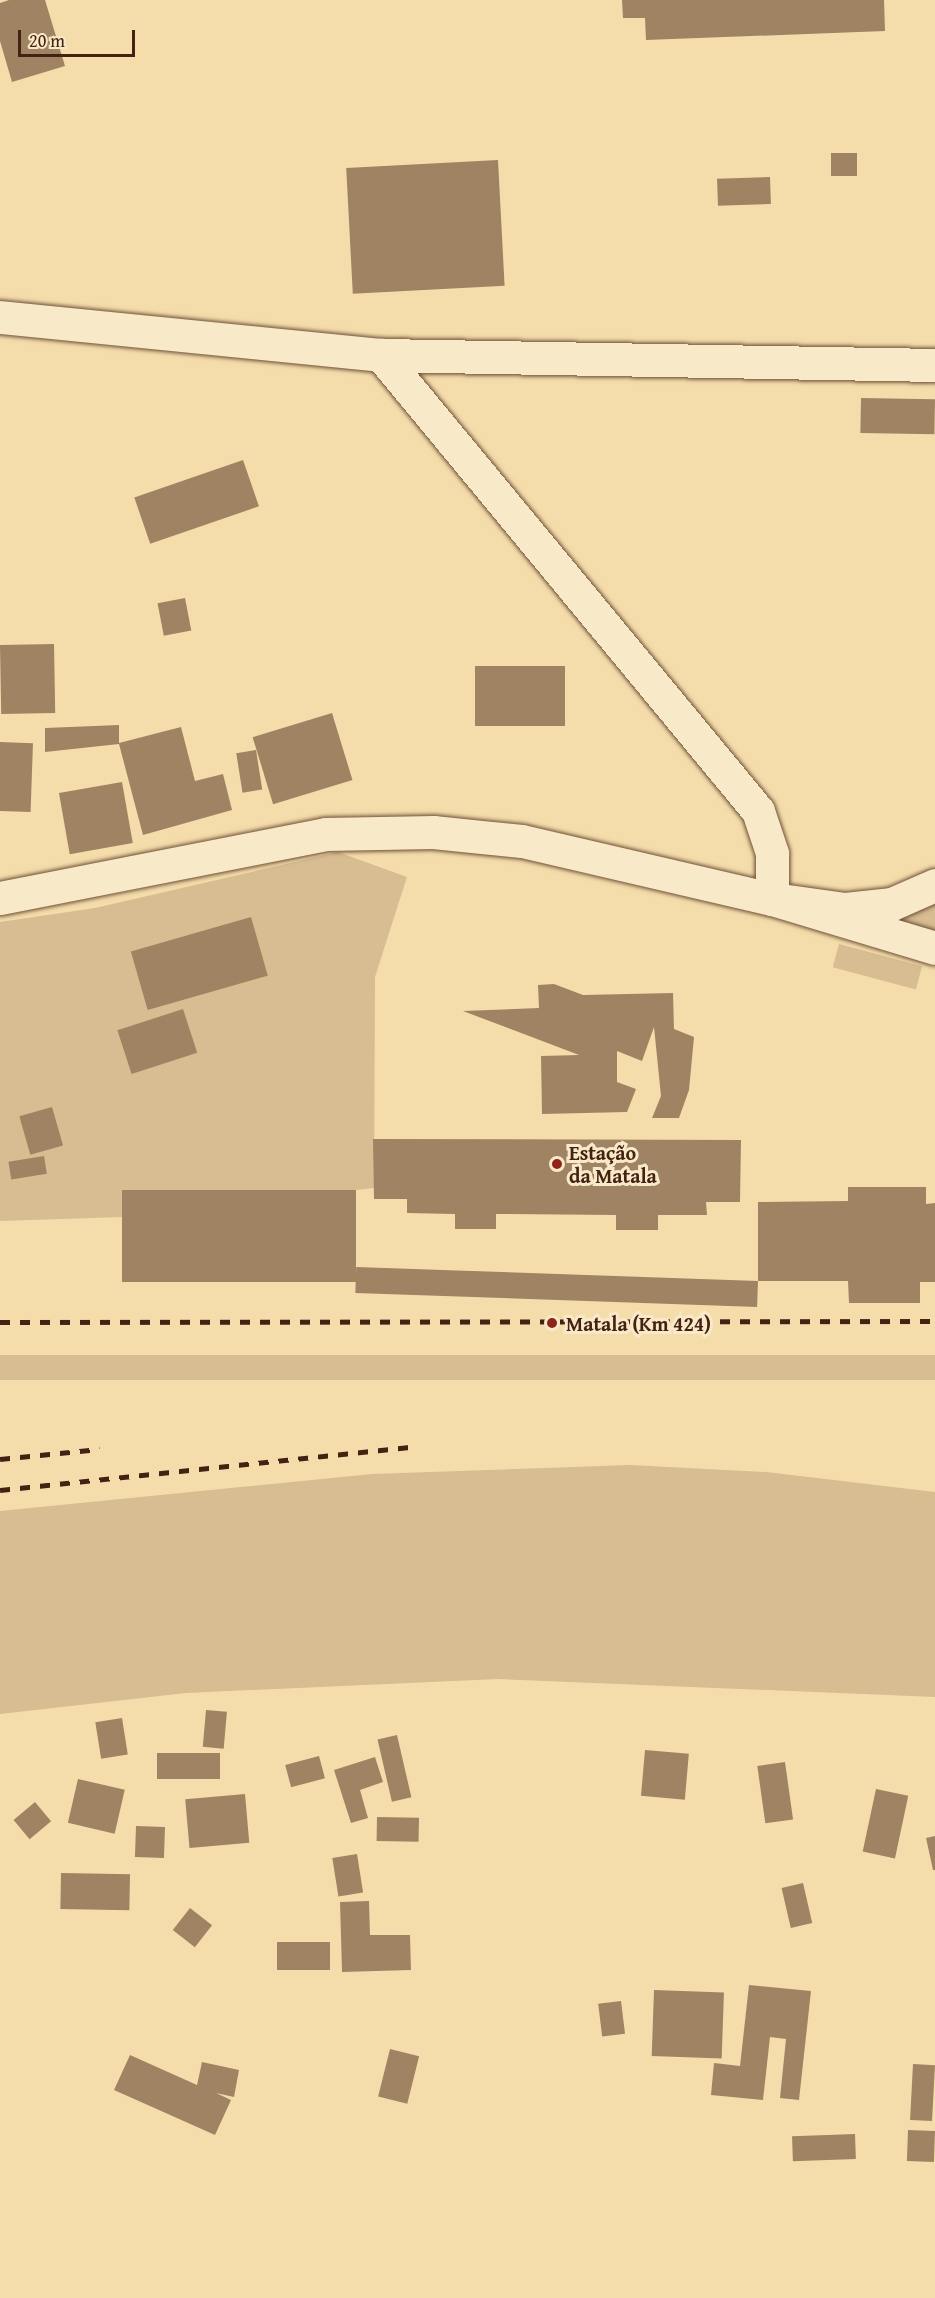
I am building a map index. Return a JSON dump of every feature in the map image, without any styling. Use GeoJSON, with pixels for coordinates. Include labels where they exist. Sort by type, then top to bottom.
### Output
{"type":"FeatureCollection","features":[{"type":"Feature","properties":{"kind":"street"},"geometry":{"type":"LineString","coordinates":[[0,317],[381,355],[935,365]]}},
{"type":"Feature","properties":{"kind":"street"},"geometry":{"type":"LineString","coordinates":[[381,355],[758,811],[772,853],[772,899]]}},
{"type":"Feature","properties":{"kind":"street"},"geometry":{"type":"LineString","coordinates":[[0,898],[325,834],[433,832],[522,841],[772,899],[935,948]]}},
{"type":"Feature","properties":{"kind":"street"},"geometry":{"type":"LineString","coordinates":[[772,899],[845,909],[892,904],[935,885]]}},
{"type":"Feature","properties":{"kind":"shaded area"},"geometry":{"type":"Polygon","coordinates":[[[338,852],[407,877],[375,977],[374,1188],[123,1217],[0,1221],[0,922],[95,908],[338,852]]]}},
{"type":"Feature","properties":{"kind":"shaded area"},"geometry":{"type":"Polygon","coordinates":[[[935,903],[935,935],[875,920],[907,914],[935,903]]]}},
{"type":"Feature","properties":{"kind":"shaded area"},"geometry":{"type":"Polygon","coordinates":[[[839,944],[922,966],[916,989],[833,967],[839,944]]]}},
{"type":"Feature","properties":{"kind":"shaded area"},"geometry":{"type":"Polygon","coordinates":[[[0,1355],[935,1355],[935,1380],[0,1380],[0,1355]]]}},
{"type":"Feature","properties":{"kind":"shaded area"},"geometry":{"type":"Polygon","coordinates":[[[630,1465],[766,1472],[935,1492],[935,1697],[498,1679],[186,1693],[0,1714],[0,1511],[372,1474],[630,1465]]]}},
{"type":"Feature","properties":{"kind":"building"},"geometry":{"type":"Polygon","coordinates":[[[9,0],[45,0],[65,66],[12,82],[0,41],[0,3],[9,0]]]}},
{"type":"Feature","properties":{"kind":"building"},"geometry":{"type":"Polygon","coordinates":[[[622,0],[884,0],[885,31],[646,40],[645,18],[623,18],[622,0]]]}},
{"type":"Feature","properties":{"kind":"building"},"geometry":{"type":"Polygon","coordinates":[[[831,153],[857,153],[857,176],[831,176],[831,153]]]}},
{"type":"Feature","properties":{"kind":"building"},"geometry":{"type":"Polygon","coordinates":[[[498,160],[505,286],[353,294],[346,168],[498,160]]]}},
{"type":"Feature","properties":{"kind":"building"},"geometry":{"type":"Polygon","coordinates":[[[770,177],[771,204],[718,206],[717,179],[770,177]]]}},
{"type":"Feature","properties":{"kind":"building"},"geometry":{"type":"Polygon","coordinates":[[[861,398],[935,399],[934,434],[860,433],[861,398]]]}},
{"type":"Feature","properties":{"kind":"building"},"geometry":{"type":"Polygon","coordinates":[[[243,460],[259,506],[150,544],[134,497],[243,460]]]}},
{"type":"Feature","properties":{"kind":"building"},"geometry":{"type":"Polygon","coordinates":[[[185,598],[191,630],[164,636],[158,603],[185,598]]]}},
{"type":"Feature","properties":{"kind":"building"},"geometry":{"type":"Polygon","coordinates":[[[54,644],[55,713],[1,714],[0,645],[54,644]]]}},
{"type":"Feature","properties":{"kind":"building"},"geometry":{"type":"Polygon","coordinates":[[[475,666],[565,666],[565,726],[475,726],[475,666]]]}},
{"type":"Feature","properties":{"kind":"building"},"geometry":{"type":"Polygon","coordinates":[[[332,713],[352,780],[273,804],[253,737],[332,713]]]}},
{"type":"Feature","properties":{"kind":"building"},"geometry":{"type":"Polygon","coordinates":[[[119,725],[119,743],[181,727],[195,781],[223,774],[232,810],[143,835],[119,744],[45,752],[45,728],[119,725]]]}},
{"type":"Feature","properties":{"kind":"building"},"geometry":{"type":"Polygon","coordinates":[[[0,742],[33,743],[31,812],[0,811],[0,742]]]}},
{"type":"Feature","properties":{"kind":"building"},"geometry":{"type":"Polygon","coordinates":[[[256,750],[262,790],[243,793],[236,753],[256,750]]]}},
{"type":"Feature","properties":{"kind":"building"},"geometry":{"type":"Polygon","coordinates":[[[122,782],[133,843],[70,854],[59,793],[122,782]]]}},
{"type":"Feature","properties":{"kind":"building"},"geometry":{"type":"Polygon","coordinates":[[[251,917],[268,976],[148,1010],[131,951],[251,917]]]}},
{"type":"Feature","properties":{"kind":"building"},"geometry":{"type":"Polygon","coordinates":[[[554,984],[583,995],[673,993],[674,1029],[694,1037],[689,1090],[679,1118],[652,1118],[661,1096],[654,1027],[642,1061],[617,1051],[617,1082],[636,1089],[627,1112],[542,1114],[541,1056],[579,1055],[463,1011],[539,1008],[538,985],[554,984]]]}},
{"type":"Feature","properties":{"kind":"building"},"geometry":{"type":"Polygon","coordinates":[[[183,1009],[197,1053],[132,1074],[117,1030],[183,1009]]]}},
{"type":"Feature","properties":{"kind":"building"},"geometry":{"type":"Polygon","coordinates":[[[52,1107],[63,1145],[30,1155],[19,1116],[52,1107]]]}},
{"type":"Feature","properties":{"kind":"building","name":"Estação da Matala"},"geometry":{"type":"Polygon","coordinates":[[[373,1139],[741,1140],[740,1202],[706,1202],[707,1215],[658,1215],[658,1230],[616,1230],[616,1215],[496,1214],[496,1229],[455,1229],[455,1214],[407,1213],[407,1199],[374,1199],[373,1139]]]}},
{"type":"Feature","properties":{"kind":"building"},"geometry":{"type":"Polygon","coordinates":[[[44,1156],[47,1174],[11,1179],[8,1162],[44,1156]]]}},
{"type":"Feature","properties":{"kind":"building"},"geometry":{"type":"Polygon","coordinates":[[[848,1187],[926,1187],[926,1204],[935,1203],[935,1282],[920,1282],[920,1303],[849,1303],[848,1281],[758,1281],[758,1202],[848,1201],[848,1187]]]}},
{"type":"Feature","properties":{"kind":"building"},"geometry":{"type":"Polygon","coordinates":[[[122,1190],[356,1190],[356,1282],[122,1282],[122,1190]]]}},
{"type":"Feature","properties":{"kind":"building"},"geometry":{"type":"Polygon","coordinates":[[[356,1267],[758,1281],[757,1307],[355,1293],[356,1267]]]}},
{"type":"Feature","properties":{"kind":"building"},"geometry":{"type":"Polygon","coordinates":[[[206,1710],[227,1712],[224,1749],[203,1747],[206,1710]]]}},
{"type":"Feature","properties":{"kind":"building"},"geometry":{"type":"Polygon","coordinates":[[[122,1718],[128,1755],[101,1759],[95,1722],[122,1718]]]}},
{"type":"Feature","properties":{"kind":"building"},"geometry":{"type":"Polygon","coordinates":[[[397,1735],[411,1797],[392,1802],[378,1739],[397,1735]]]}},
{"type":"Feature","properties":{"kind":"building"},"geometry":{"type":"Polygon","coordinates":[[[645,1750],[689,1754],[685,1800],[641,1796],[645,1750]]]}},
{"type":"Feature","properties":{"kind":"building"},"geometry":{"type":"Polygon","coordinates":[[[157,1753],[220,1753],[220,1779],[157,1779],[157,1753]]]}},
{"type":"Feature","properties":{"kind":"building"},"geometry":{"type":"Polygon","coordinates":[[[319,1756],[325,1778],[291,1787],[285,1765],[319,1756]]]}},
{"type":"Feature","properties":{"kind":"building"},"geometry":{"type":"Polygon","coordinates":[[[375,1757],[383,1782],[360,1790],[368,1818],[351,1823],[334,1770],[375,1757]]]}},
{"type":"Feature","properties":{"kind":"building"},"geometry":{"type":"Polygon","coordinates":[[[785,1762],[793,1819],[765,1823],[757,1766],[785,1762]]]}},
{"type":"Feature","properties":{"kind":"building"},"geometry":{"type":"Polygon","coordinates":[[[78,1779],[125,1790],[115,1834],[68,1823],[78,1779]]]}},
{"type":"Feature","properties":{"kind":"building"},"geometry":{"type":"Polygon","coordinates":[[[876,1789],[908,1796],[895,1858],[863,1852],[876,1789]]]}},
{"type":"Feature","properties":{"kind":"building"},"geometry":{"type":"Polygon","coordinates":[[[245,1794],[249,1843],[189,1848],[185,1799],[245,1794]]]}},
{"type":"Feature","properties":{"kind":"building"},"geometry":{"type":"Polygon","coordinates":[[[35,1802],[51,1821],[30,1839],[14,1820],[35,1802]]]}},
{"type":"Feature","properties":{"kind":"building"},"geometry":{"type":"Polygon","coordinates":[[[377,1817],[419,1818],[419,1842],[377,1841],[377,1817]]]}},
{"type":"Feature","properties":{"kind":"building"},"geometry":{"type":"Polygon","coordinates":[[[136,1826],[165,1827],[164,1858],[135,1857],[136,1826]]]}},
{"type":"Feature","properties":{"kind":"building"},"geometry":{"type":"Polygon","coordinates":[[[935,1836],[935,1870],[933,1870],[926,1838],[935,1836]]]}},
{"type":"Feature","properties":{"kind":"building"},"geometry":{"type":"Polygon","coordinates":[[[357,1854],[363,1893],[338,1896],[332,1858],[357,1854]]]}},
{"type":"Feature","properties":{"kind":"building"},"geometry":{"type":"Polygon","coordinates":[[[61,1873],[130,1874],[129,1910],[60,1909],[61,1873]]]}},
{"type":"Feature","properties":{"kind":"building"},"geometry":{"type":"Polygon","coordinates":[[[803,1883],[812,1923],[791,1928],[782,1888],[803,1883]]]}},
{"type":"Feature","properties":{"kind":"building"},"geometry":{"type":"Polygon","coordinates":[[[369,1901],[370,1935],[410,1935],[411,1970],[342,1972],[340,1902],[369,1901]]]}},
{"type":"Feature","properties":{"kind":"building"},"geometry":{"type":"Polygon","coordinates":[[[190,1908],[212,1925],[195,1947],[173,1930],[190,1908]]]}},
{"type":"Feature","properties":{"kind":"building"},"geometry":{"type":"Polygon","coordinates":[[[277,1942],[330,1942],[330,1970],[277,1970],[277,1942]]]}},
{"type":"Feature","properties":{"kind":"building"},"geometry":{"type":"Polygon","coordinates":[[[749,1985],[811,1991],[799,2100],[780,2098],[786,2039],[770,2037],[763,2100],[711,2095],[714,2063],[740,2066],[749,1985]]]}},
{"type":"Feature","properties":{"kind":"building"},"geometry":{"type":"Polygon","coordinates":[[[654,1990],[724,1992],[722,2058],[652,2056],[654,1990]]]}},
{"type":"Feature","properties":{"kind":"building"},"geometry":{"type":"Polygon","coordinates":[[[621,2001],[625,2034],[602,2037],[598,2004],[621,2001]]]}},
{"type":"Feature","properties":{"kind":"building"},"geometry":{"type":"Polygon","coordinates":[[[390,2049],[419,2056],[407,2104],[378,2097],[390,2049]]]}},
{"type":"Feature","properties":{"kind":"building"},"geometry":{"type":"Polygon","coordinates":[[[130,2055],[197,2085],[202,2062],[239,2070],[234,2097],[216,2093],[231,2100],[215,2135],[114,2090],[130,2055]]]}},
{"type":"Feature","properties":{"kind":"building"},"geometry":{"type":"Polygon","coordinates":[[[913,2064],[935,2065],[932,2121],[910,2120],[913,2064]]]}},
{"type":"Feature","properties":{"kind":"building"},"geometry":{"type":"Polygon","coordinates":[[[908,2130],[935,2131],[934,2162],[907,2161],[908,2130]]]}},
{"type":"Feature","properties":{"kind":"building"},"geometry":{"type":"Polygon","coordinates":[[[855,2134],[856,2159],[793,2161],[792,2136],[855,2134]]]}},
{"type":"Feature","properties":{"kind":"railway"},"geometry":{"type":"LineString","coordinates":[[0,1322],[935,1321]]}},
{"type":"Feature","properties":{"kind":"railway"},"geometry":{"type":"LineString","coordinates":[[0,1490],[410,1447]]}},
{"type":"Feature","properties":{"kind":"railway"},"geometry":{"type":"LineString","coordinates":[[0,1459],[99,1449]]}},
{"type":"Feature","properties":{"kind":"place","name":"Estação da Matala"},"geometry":{"type":"Point","coordinates":[557,1164]}},
{"type":"Feature","properties":{"kind":"place","name":"Matala (Km 424)"},"geometry":{"type":"Point","coordinates":[552,1323]}}]}
